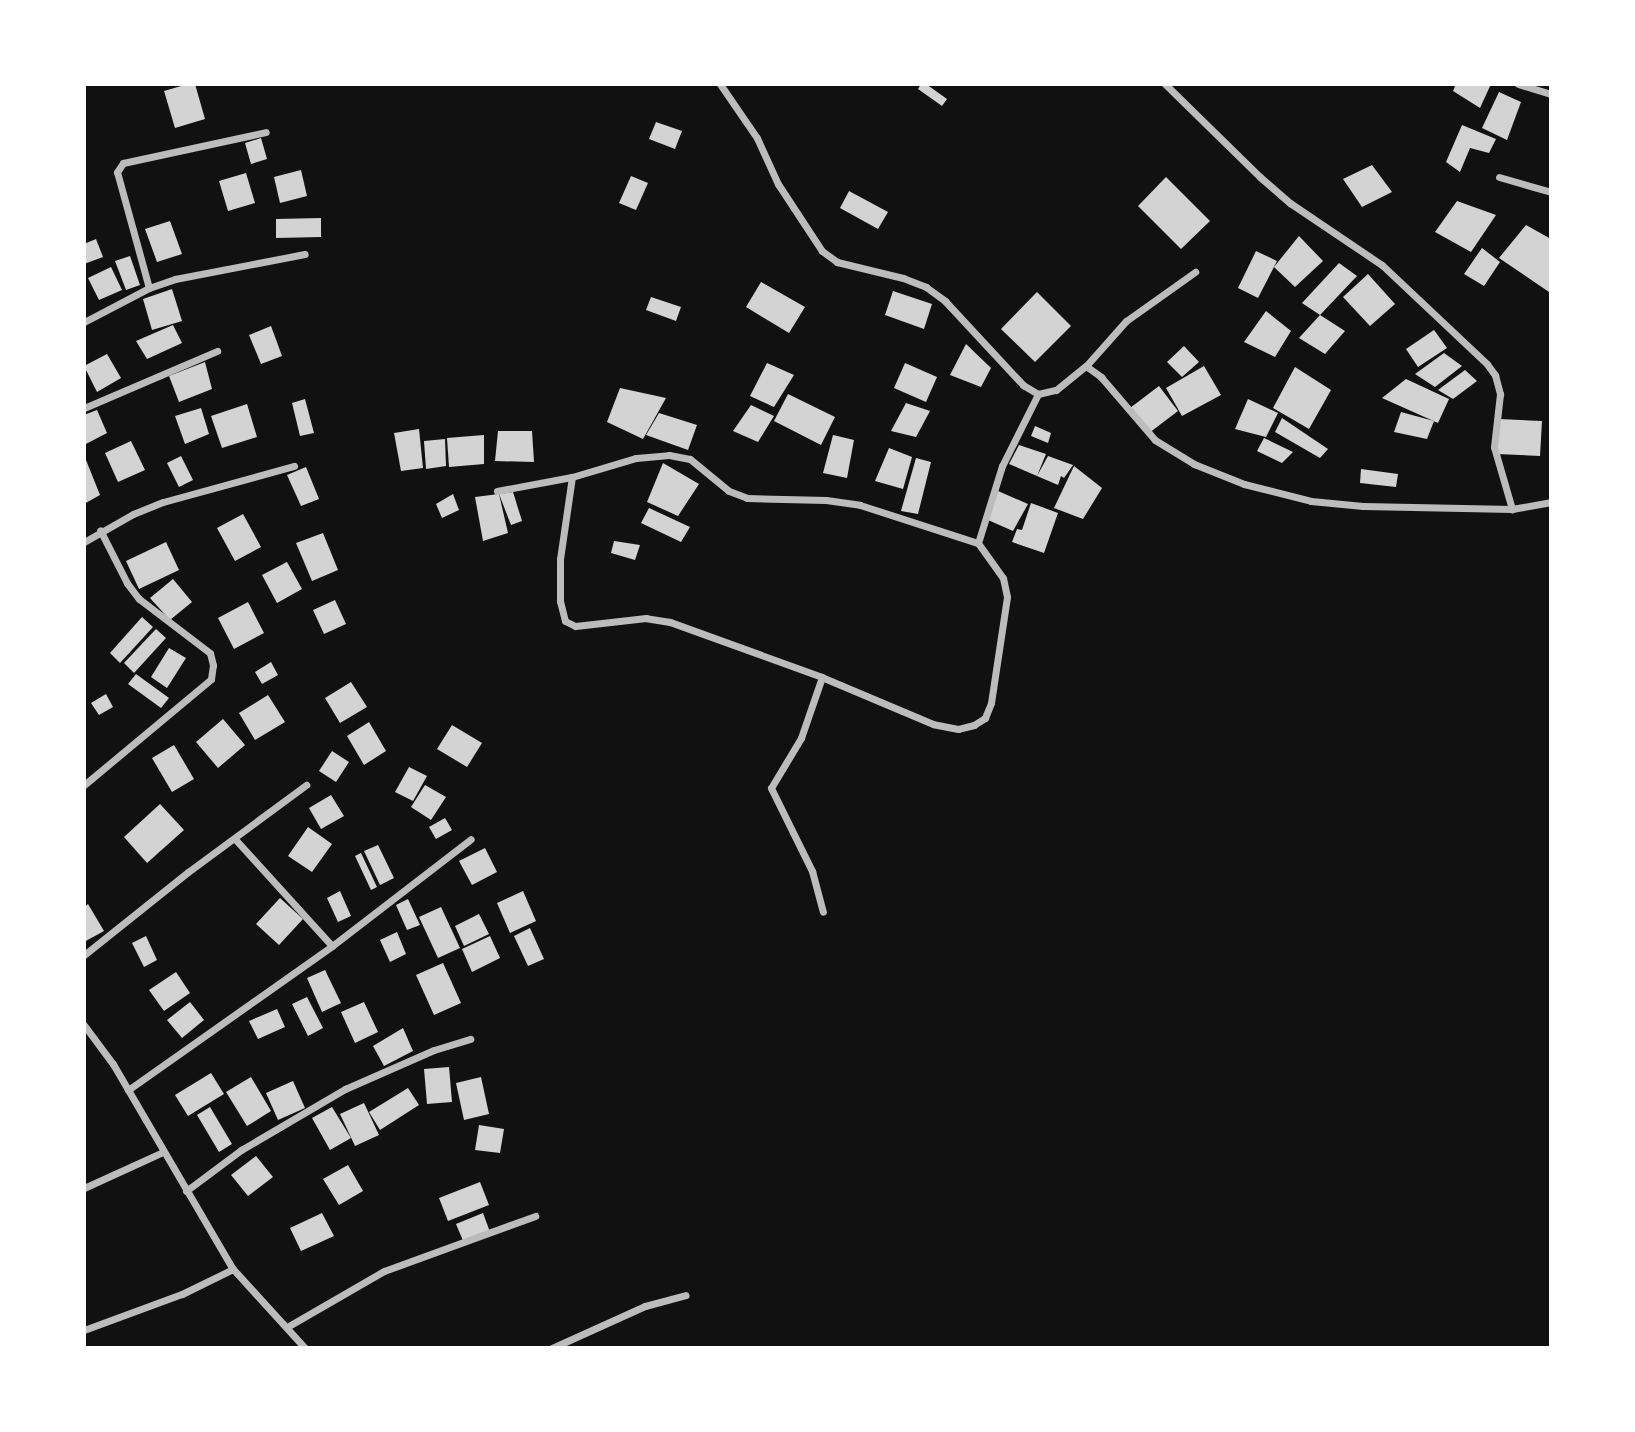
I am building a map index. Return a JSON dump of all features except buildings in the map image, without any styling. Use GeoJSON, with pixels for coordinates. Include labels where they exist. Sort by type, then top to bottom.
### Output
{"type":"FeatureCollection","features":[{"type":"Feature","properties":{"kind":"street"},"geometry":{"type":"LineString","coordinates":[[720,84],[757,138],[778,184],[822,251],[837,262],[903,278],[926,287],[945,301],[1023,384],[1038,394],[1056,390],[1086,366],[1126,321],[1195,272]]}},
{"type":"Feature","properties":{"kind":"street"},"geometry":{"type":"LineString","coordinates":[[1165,84],[1260,177],[1290,203],[1382,265],[1487,364],[1495,375],[1500,394],[1494,447],[1512,509]]}},
{"type":"Feature","properties":{"kind":"street"},"geometry":{"type":"LineString","coordinates":[[1518,84],[1551,94]]}},
{"type":"Feature","properties":{"kind":"street"},"geometry":{"type":"LineString","coordinates":[[149,288],[117,172],[122,163],[266,132]]}},
{"type":"Feature","properties":{"kind":"street"},"geometry":{"type":"LineString","coordinates":[[1499,177],[1551,192]]}},
{"type":"Feature","properties":{"kind":"street"},"geometry":{"type":"LineString","coordinates":[[84,322],[149,288],[175,279],[305,254]]}},
{"type":"Feature","properties":{"kind":"street"},"geometry":{"type":"LineString","coordinates":[[84,408],[217,351]]}},
{"type":"Feature","properties":{"kind":"street"},"geometry":{"type":"LineString","coordinates":[[1086,366],[1101,377],[1154,440],[1194,464],[1244,484],[1311,500],[1363,506],[1512,509],[1551,502]]}},
{"type":"Feature","properties":{"kind":"street"},"geometry":{"type":"LineString","coordinates":[[978,543],[1002,466],[1038,394]]}},
{"type":"Feature","properties":{"kind":"street"},"geometry":{"type":"LineString","coordinates":[[497,491],[572,477],[636,458],[668,455],[690,459],[729,492],[747,498],[826,500],[860,505],[978,543],[1003,578],[1007,597],[991,703],[985,718],[974,725],[958,729],[933,724],[822,677],[670,622],[646,618],[575,626],[565,621],[560,601],[560,559],[572,477]]}},
{"type":"Feature","properties":{"kind":"street"},"geometry":{"type":"LineString","coordinates":[[84,542],[100,530],[163,502],[294,466]]}},
{"type":"Feature","properties":{"kind":"street"},"geometry":{"type":"LineString","coordinates":[[84,785],[211,679],[213,665],[210,653],[139,600],[127,583],[100,530]]}},
{"type":"Feature","properties":{"kind":"street"},"geometry":{"type":"LineString","coordinates":[[822,677],[801,738],[771,788],[812,872],[823,912]]}},
{"type":"Feature","properties":{"kind":"street"},"geometry":{"type":"LineString","coordinates":[[84,955],[306,785]]}},
{"type":"Feature","properties":{"kind":"street"},"geometry":{"type":"LineString","coordinates":[[235,839],[332,946]]}},
{"type":"Feature","properties":{"kind":"street"},"geometry":{"type":"LineString","coordinates":[[128,1090],[332,946],[471,839]]}},
{"type":"Feature","properties":{"kind":"street"},"geometry":{"type":"LineString","coordinates":[[84,1025],[128,1090],[233,1269],[306,1348]]}},
{"type":"Feature","properties":{"kind":"street"},"geometry":{"type":"LineString","coordinates":[[186,1191],[241,1150],[345,1089],[421,1055],[470,1039]]}},
{"type":"Feature","properties":{"kind":"street"},"geometry":{"type":"LineString","coordinates":[[84,1188],[163,1152]]}},
{"type":"Feature","properties":{"kind":"street"},"geometry":{"type":"LineString","coordinates":[[287,1326],[384,1271],[535,1216]]}},
{"type":"Feature","properties":{"kind":"street"},"geometry":{"type":"LineString","coordinates":[[84,1330],[182,1294],[233,1269]]}},
{"type":"Feature","properties":{"kind":"street"},"geometry":{"type":"LineString","coordinates":[[552,1348],[645,1306],[686,1295]]}}]}
